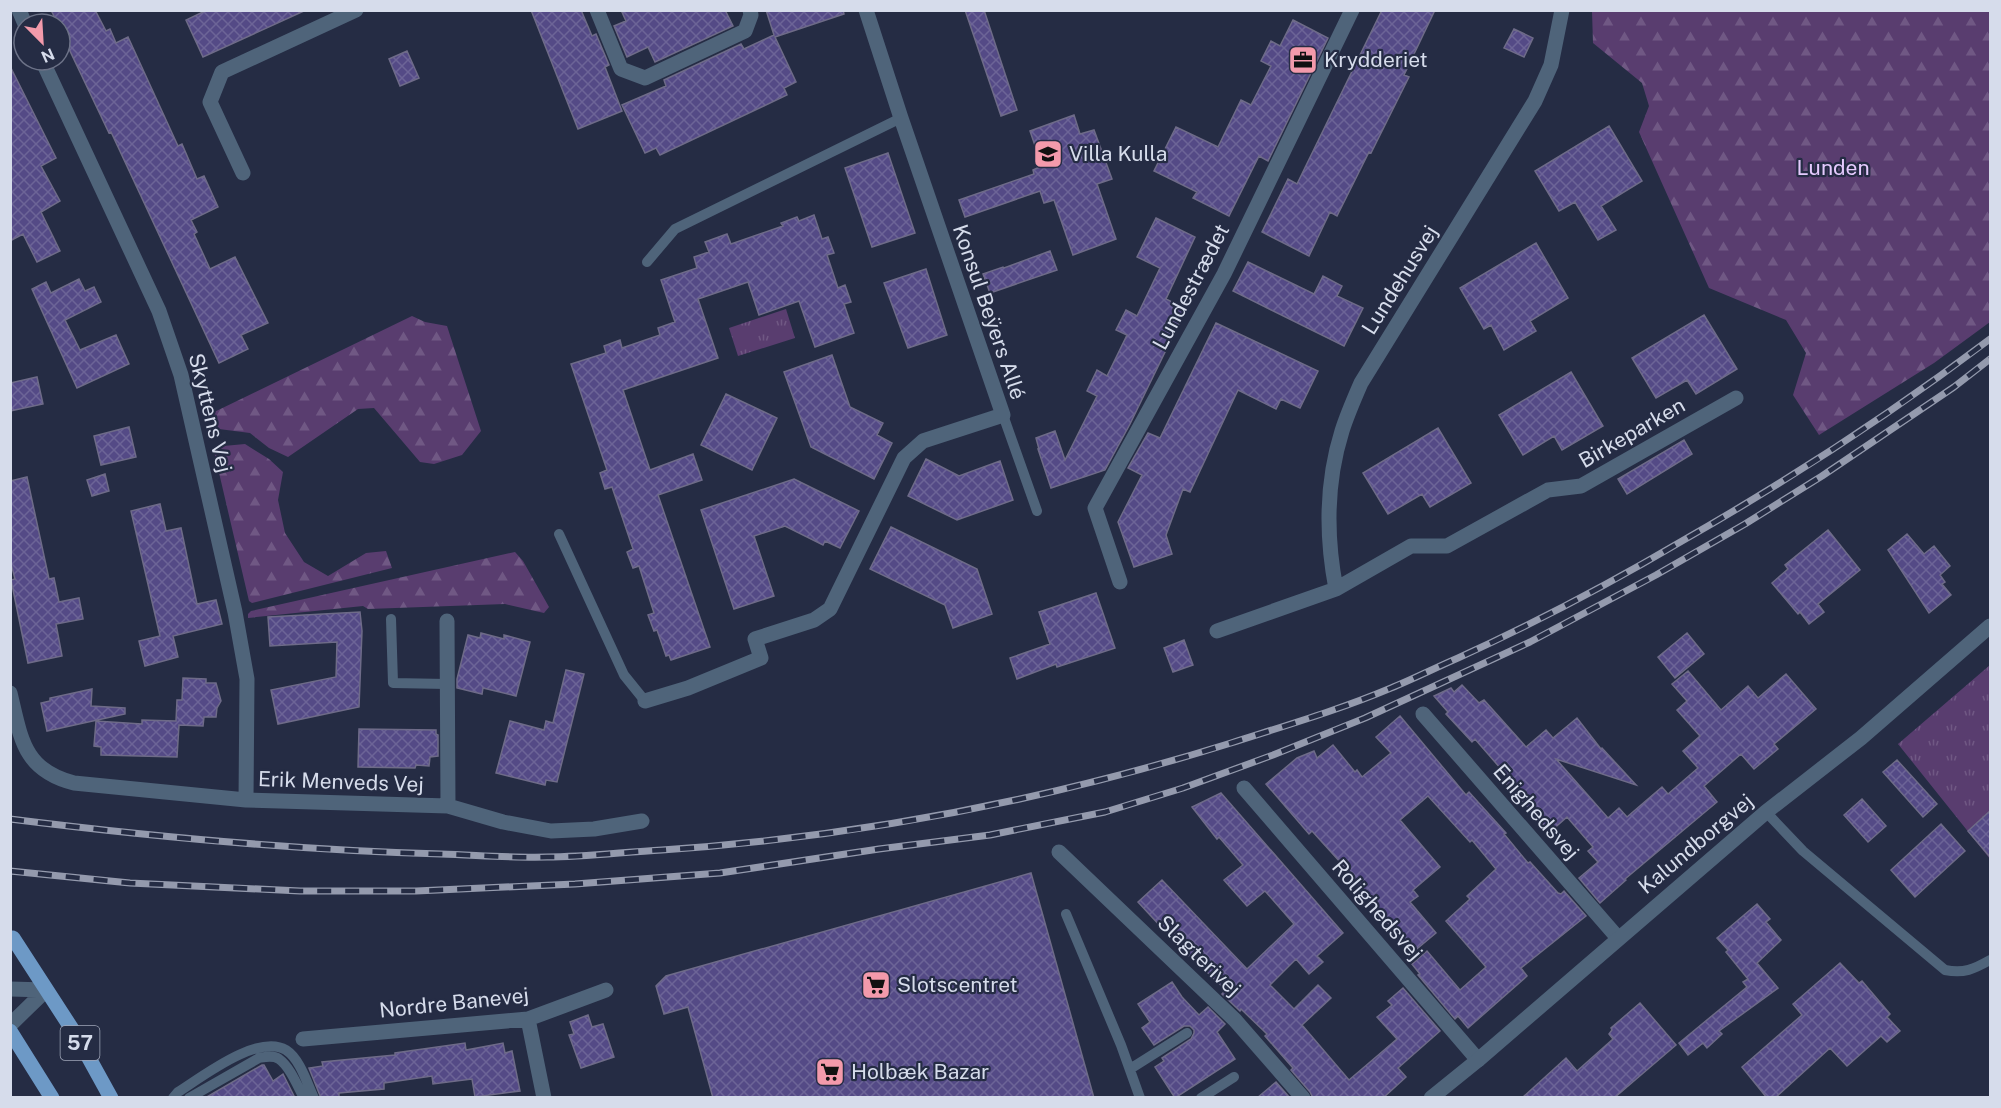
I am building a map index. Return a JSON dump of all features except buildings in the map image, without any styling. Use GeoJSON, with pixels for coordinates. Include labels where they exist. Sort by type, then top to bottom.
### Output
{"type":"FeatureCollection","features":[{"type":"Feature","properties":{"kind":"main road","name":"57"},"geometry":{"type":"LineString","coordinates":[[13,938],[79,1040],[111,1098]]}},
{"type":"Feature","properties":{"kind":"main road","name":"57"},"geometry":{"type":"LineString","coordinates":[[10,1031],[52,1098]]}},
{"type":"Feature","properties":{"kind":"street"},"geometry":{"type":"LineString","coordinates":[[243,173],[210,102],[222,72],[356,10]]}},
{"type":"Feature","properties":{"kind":"street"},"geometry":{"type":"LineString","coordinates":[[597,10],[621,69],[645,78],[746,31],[751,15],[750,10]]}},
{"type":"Feature","properties":{"kind":"street","name":"Konsul Beÿers Allé"},"geometry":{"type":"LineString","coordinates":[[645,701],[688,687],[761,658],[755,639],[814,620],[830,609],[904,458],[923,441],[1003,415],[866,10]]}},
{"type":"Feature","properties":{"kind":"street","name":"Lundestrædet"},"geometry":{"type":"LineString","coordinates":[[1120,582],[1095,508],[1218,284],[1352,10]]}},
{"type":"Feature","properties":{"kind":"street","name":"Lundehusvej"},"geometry":{"type":"LineString","coordinates":[[1335,589],[1330,560],[1328,506],[1332,472],[1341,432],[1361,383],[1535,101],[1551,65],[1562,10]]}},
{"type":"Feature","properties":{"kind":"street","name":"Skyttens Vej"},"geometry":{"type":"LineString","coordinates":[[48,72],[159,311],[182,375],[235,612],[246,673],[248,691],[246,800]]}},
{"type":"Feature","properties":{"kind":"street","name":"Birkeparken"},"geometry":{"type":"LineString","coordinates":[[1217,631],[1335,589],[1411,546],[1447,546],[1548,490],[1581,486],[1736,398]]}},
{"type":"Feature","properties":{"kind":"street"},"geometry":{"type":"LineString","coordinates":[[447,621],[448,806]]}},
{"type":"Feature","properties":{"kind":"street","name":"Kalundborgvej"},"geometry":{"type":"LineString","coordinates":[[1431,1098],[1766,812],[1861,738],[1990,626]]}},
{"type":"Feature","properties":{"kind":"street","name":"Erik Menveds Vej"},"geometry":{"type":"LineString","coordinates":[[10,693],[20,738],[29,754],[40,768],[53,776],[74,783],[246,800],[448,806],[503,822],[551,831],[594,829],[642,821]]}},
{"type":"Feature","properties":{"kind":"street","name":"Enighedsvej"},"geometry":{"type":"LineString","coordinates":[[1423,714],[1618,938]]}},
{"type":"Feature","properties":{"kind":"street","name":"Rolighedsvej"},"geometry":{"type":"LineString","coordinates":[[1244,788],[1478,1060]]}},
{"type":"Feature","properties":{"kind":"street","name":"Slagterivej"},"geometry":{"type":"LineString","coordinates":[[1059,852],[1235,1020],[1303,1098]]}},
{"type":"Feature","properties":{"kind":"street"},"geometry":{"type":"LineString","coordinates":[[10,989],[46,990]]}},
{"type":"Feature","properties":{"kind":"street"},"geometry":{"type":"LineString","coordinates":[[10,1025],[46,990]]}},
{"type":"Feature","properties":{"kind":"street","name":"Nordre Banevej"},"geometry":{"type":"LineString","coordinates":[[303,1039],[528,1018],[606,990]]}},
{"type":"Feature","properties":{"kind":"street"},"geometry":{"type":"LineString","coordinates":[[528,1018],[544,1098]]}},
{"type":"Feature","properties":{"kind":"lane"},"geometry":{"type":"LineString","coordinates":[[647,262],[675,229],[901,118]]}},
{"type":"Feature","properties":{"kind":"lane"},"geometry":{"type":"LineString","coordinates":[[1003,415],[1037,511]]}},
{"type":"Feature","properties":{"kind":"lane","name":"Konsul Beÿers Allé"},"geometry":{"type":"LineString","coordinates":[[559,534],[624,675],[645,701]]}},
{"type":"Feature","properties":{"kind":"lane"},"geometry":{"type":"LineString","coordinates":[[391,619],[393,682],[447,684]]}},
{"type":"Feature","properties":{"kind":"lane"},"geometry":{"type":"LineString","coordinates":[[1766,812],[1803,851],[1945,970],[1968,971],[1990,960]]}},
{"type":"Feature","properties":{"kind":"lane"},"geometry":{"type":"LineString","coordinates":[[1066,914],[1140,1098]]}},
{"type":"Feature","properties":{"kind":"lane"},"geometry":{"type":"LineString","coordinates":[[1130,1069],[1187,1033]]}},
{"type":"Feature","properties":{"kind":"lane"},"geometry":{"type":"LineString","coordinates":[[173,1098],[178,1092],[248,1050],[266,1046],[287,1050],[294,1058],[314,1098]]}},
{"type":"Feature","properties":{"kind":"lane"},"geometry":{"type":"LineString","coordinates":[[189,1098],[259,1058],[270,1056],[278,1059],[291,1074],[304,1098]]}},
{"type":"Feature","properties":{"kind":"lane"},"geometry":{"type":"LineString","coordinates":[[1201,1098],[1234,1077]]}},
{"type":"Feature","properties":{"kind":"green space","name":"Lunden"},"geometry":{"type":"Polygon","coordinates":[[[1592,11],[1990,11],[1990,322],[1934,363],[1819,435],[1793,395],[1806,353],[1786,320],[1709,288],[1639,132],[1649,106],[1642,83],[1593,43],[1592,11]]]}},
{"type":"Feature","properties":{"kind":"green space"},"geometry":{"type":"Polygon","coordinates":[[[786,309],[795,338],[738,356],[729,328],[786,309]]]}},
{"type":"Feature","properties":{"kind":"green space"},"geometry":{"type":"Polygon","coordinates":[[[412,316],[425,322],[447,326],[481,431],[462,455],[434,464],[420,462],[374,408],[358,409],[288,457],[269,448],[250,433],[219,429],[208,415],[412,316]]]}},
{"type":"Feature","properties":{"kind":"green space"},"geometry":{"type":"Polygon","coordinates":[[[245,444],[269,459],[283,472],[278,500],[285,533],[304,562],[328,576],[366,553],[386,551],[392,568],[252,603],[249,601],[213,447],[245,444]]]}},
{"type":"Feature","properties":{"kind":"green space"},"geometry":{"type":"Polygon","coordinates":[[[515,552],[523,561],[549,607],[544,613],[505,604],[368,609],[363,606],[248,618],[251,611],[515,552]]]}},
{"type":"Feature","properties":{"kind":"green space"},"geometry":{"type":"Polygon","coordinates":[[[1990,665],[1990,859],[1898,744],[1990,665]]]}},
{"type":"Feature","properties":{"kind":"railway"},"geometry":{"type":"LineString","coordinates":[[10,819],[118,832],[279,846],[561,857],[735,844],[878,826],[1020,799],[1091,782],[1231,743],[1352,703],[1408,681],[1515,631],[1627,572],[1722,518],[1878,419],[1990,339]]}},
{"type":"Feature","properties":{"kind":"railway"},"geometry":{"type":"LineString","coordinates":[[10,871],[130,883],[300,891],[416,891],[575,884],[720,873],[990,835],[1105,812],[1183,788],[1273,755],[1365,718],[1530,642],[1656,575],[1745,524],[1822,476],[1954,387],[1990,359]]}},
{"type":"Feature","properties":{"kind":"place","name":"Krydderiet"},"geometry":{"type":"Point","coordinates":[1303,60]}},
{"type":"Feature","properties":{"kind":"place","name":"Villa Kulla"},"geometry":{"type":"Point","coordinates":[1048,154]}},
{"type":"Feature","properties":{"kind":"place","name":"Slotscentret"},"geometry":{"type":"Point","coordinates":[876,985]}},
{"type":"Feature","properties":{"kind":"place","name":"Holbæk Bazar"},"geometry":{"type":"Point","coordinates":[830,1072]}}]}
